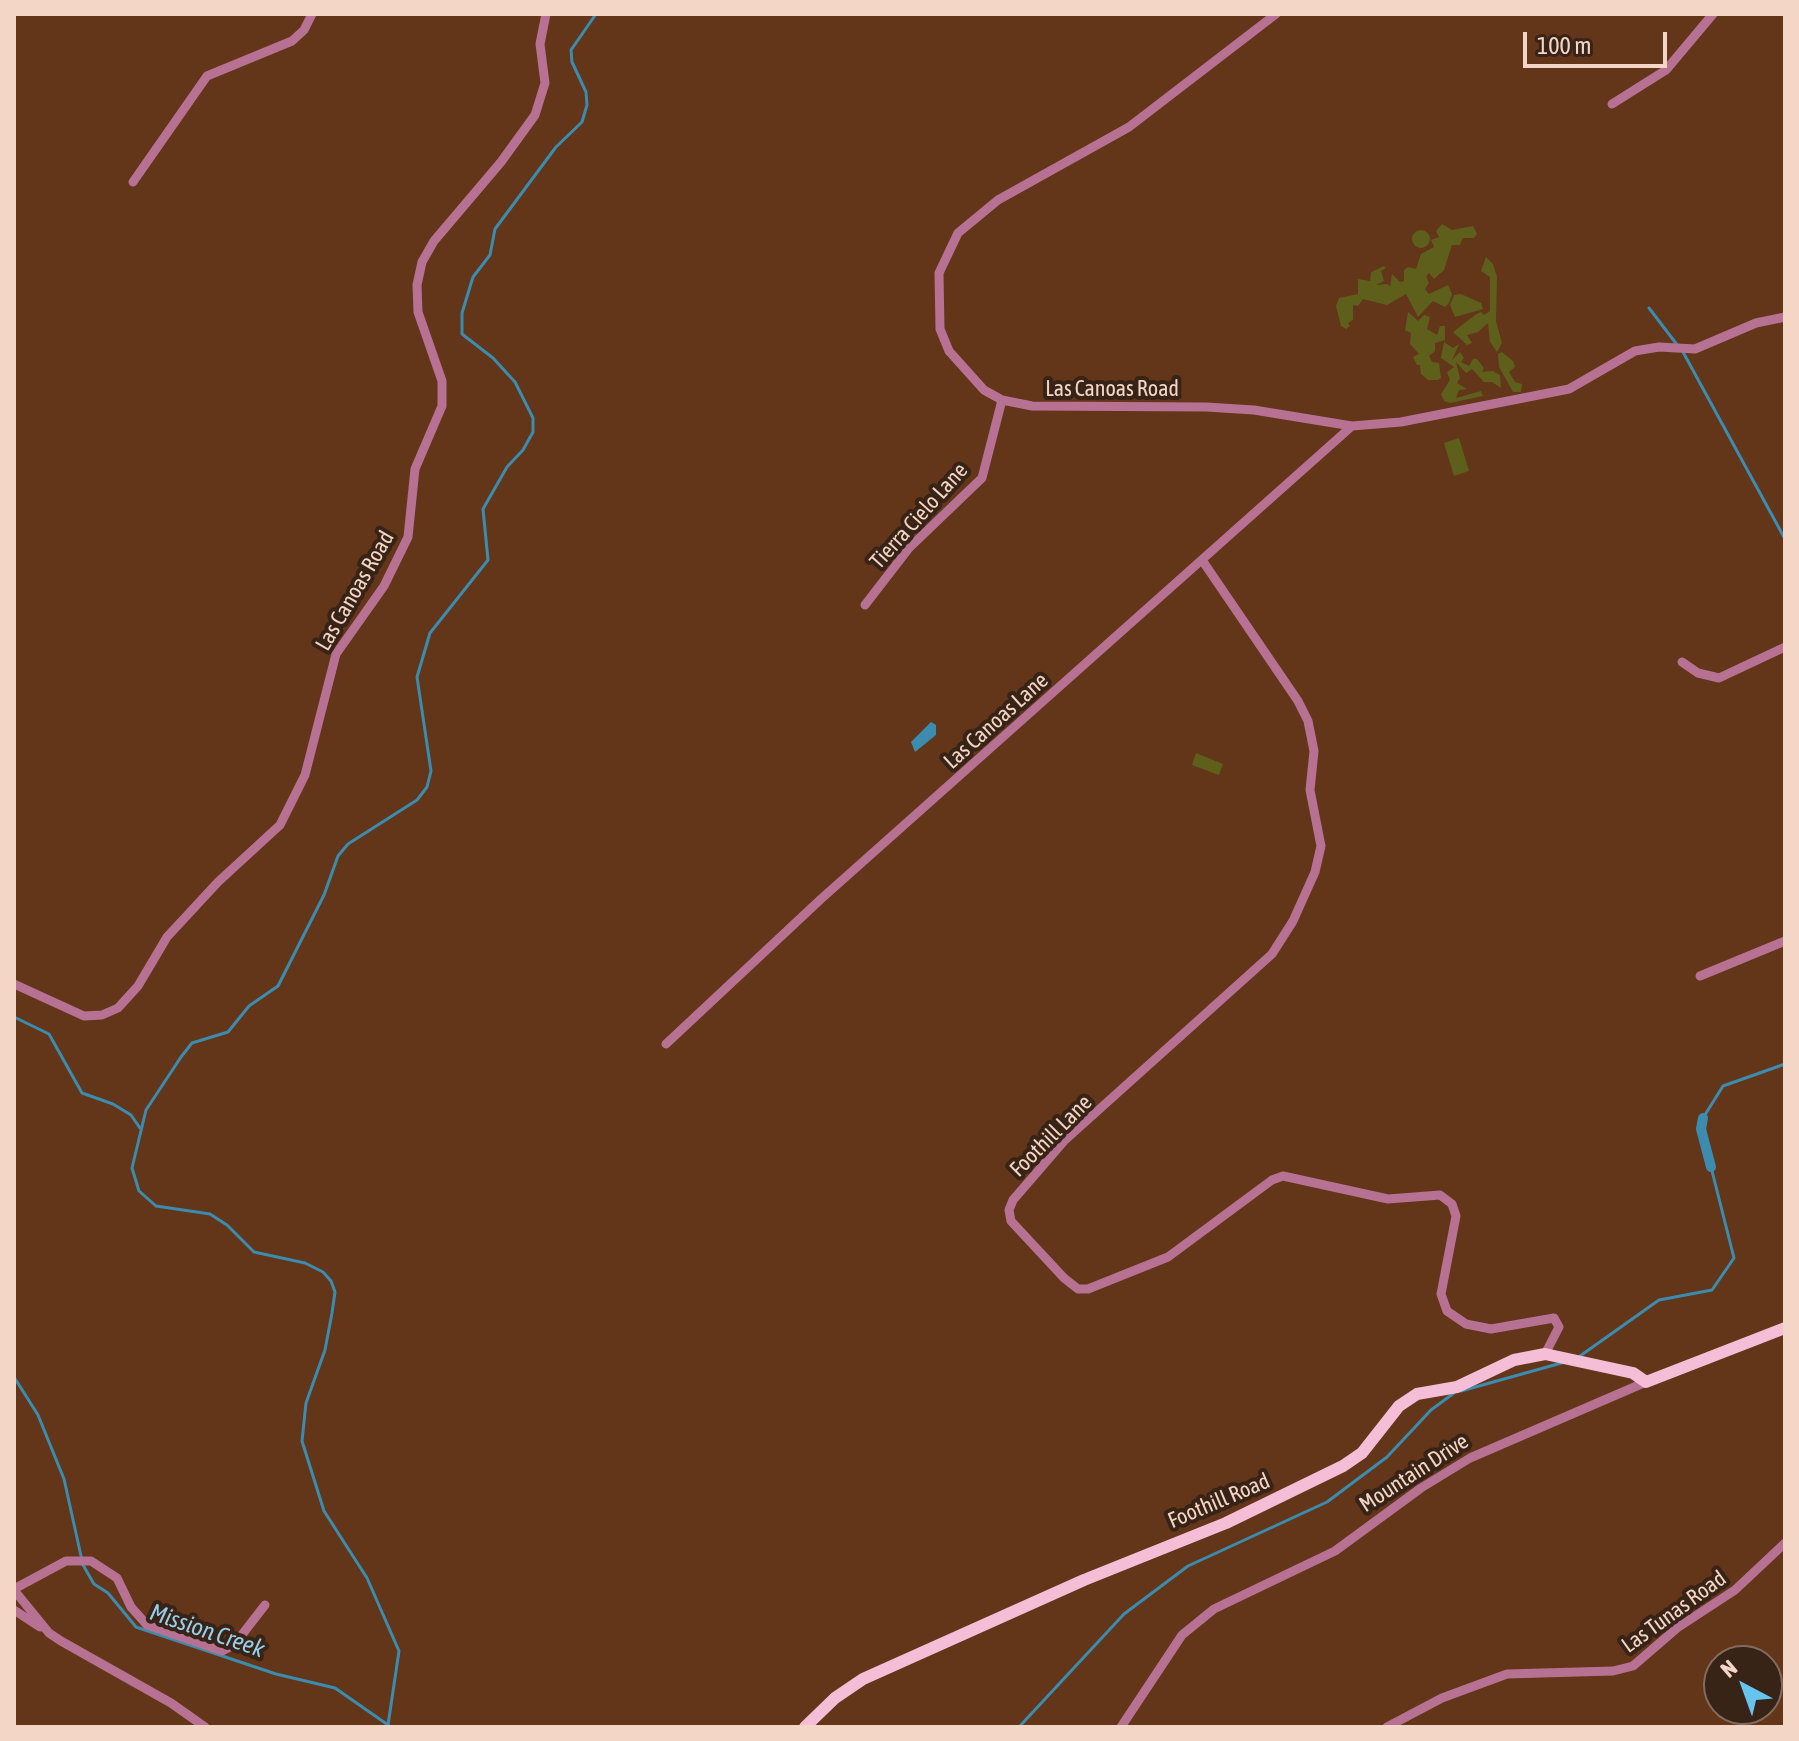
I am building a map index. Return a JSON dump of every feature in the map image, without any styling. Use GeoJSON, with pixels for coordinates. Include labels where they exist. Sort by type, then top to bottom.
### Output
{"type":"FeatureCollection","features":[{"type":"Feature","properties":{"kind":"main road","name":"Mountain Drive"},"geometry":{"type":"LineString","coordinates":[[1646,1382],[1785,1328]]}},
{"type":"Feature","properties":{"kind":"main road","name":"Foothill Road"},"geometry":{"type":"LineString","coordinates":[[805,1727],[835,1698],[863,1679],[1163,1547],[1226,1523],[1343,1466],[1362,1453],[1399,1406],[1417,1394],[1457,1387],[1514,1360],[1545,1354],[1633,1373],[1646,1382]]}},
{"type":"Feature","properties":{"kind":"street"},"geometry":{"type":"LineString","coordinates":[[133,182],[207,76],[292,41],[304,30],[312,14]]}},
{"type":"Feature","properties":{"kind":"street","name":"Las Canoas Road"},"geometry":{"type":"LineString","coordinates":[[14,984],[84,1016],[102,1015],[118,1008],[138,986],[167,937],[218,882],[280,825],[305,775],[336,654],[384,586],[408,537],[415,469],[443,402],[442,381],[418,312],[417,285],[422,262],[434,241],[501,162],[535,115],[545,83],[540,44],[546,14]]}},
{"type":"Feature","properties":{"kind":"street","name":"Las Canoas Road"},"geometry":{"type":"LineString","coordinates":[[1276,14],[1129,127],[998,200],[958,233],[939,273],[940,329],[949,351],[975,382],[1002,400],[1032,406],[1254,410],[1352,426],[1445,415],[1569,389],[1635,351],[1659,347],[1695,349],[1756,323],[1785,317]]}},
{"type":"Feature","properties":{"kind":"street"},"geometry":{"type":"LineString","coordinates":[[1612,104],[1666,70],[1713,14]]}},
{"type":"Feature","properties":{"kind":"street","name":"Tierra Cielo Lane"},"geometry":{"type":"LineString","coordinates":[[865,605],[909,548],[982,478],[1002,400]]}},
{"type":"Feature","properties":{"kind":"street","name":"Las Canoas Lane"},"geometry":{"type":"LineString","coordinates":[[666,1044],[769,947],[1352,426]]}},
{"type":"Feature","properties":{"kind":"street","name":"Foothill Lane"},"geometry":{"type":"LineString","coordinates":[[1202,560],[1298,701],[1308,721],[1314,751],[1310,790],[1321,846],[1315,872],[1293,921],[1272,954],[1054,1152],[1010,1205],[1011,1221],[1064,1278],[1078,1289],[1088,1289],[1178,1251],[1272,1180],[1283,1176],[1388,1199],[1440,1195],[1452,1204],[1456,1216],[1441,1294],[1447,1311],[1466,1324],[1491,1329],[1554,1318],[1559,1327],[1545,1354]]}},
{"type":"Feature","properties":{"kind":"street"},"geometry":{"type":"LineString","coordinates":[[1682,662],[1698,673],[1719,678],[1785,647]]}},
{"type":"Feature","properties":{"kind":"street"},"geometry":{"type":"LineString","coordinates":[[1700,976],[1785,941]]}},
{"type":"Feature","properties":{"kind":"street","name":"Mountain Drive"},"geometry":{"type":"LineString","coordinates":[[1121,1727],[1176,1642],[1214,1609],[1335,1551],[1421,1488],[1470,1458],[1646,1382]]}},
{"type":"Feature","properties":{"kind":"street","name":"Las Tunas Road"},"geometry":{"type":"LineString","coordinates":[[1387,1727],[1442,1698],[1507,1674],[1613,1671],[1633,1666],[1677,1628],[1735,1590],[1785,1543]]}},
{"type":"Feature","properties":{"kind":"street"},"geometry":{"type":"LineString","coordinates":[[49,1633],[14,1590],[66,1561],[91,1561],[117,1578],[131,1607],[147,1625],[222,1651],[234,1645],[265,1605]]}},
{"type":"Feature","properties":{"kind":"street"},"geometry":{"type":"LineString","coordinates":[[14,1610],[171,1703],[205,1727]]}},
{"type":"Feature","properties":{"kind":"shaded area"},"geometry":{"type":"Polygon","coordinates":[[[1442,224],[1452,230],[1473,226],[1477,234],[1474,238],[1463,238],[1460,245],[1452,245],[1444,270],[1434,279],[1429,273],[1426,276],[1429,283],[1425,289],[1429,294],[1448,285],[1452,294],[1449,303],[1445,307],[1433,301],[1418,317],[1406,294],[1387,305],[1363,299],[1358,306],[1353,305],[1353,320],[1348,323],[1350,326],[1346,329],[1341,326],[1336,306],[1339,298],[1358,294],[1358,279],[1370,281],[1371,272],[1384,266],[1386,268],[1381,271],[1384,281],[1376,285],[1388,284],[1390,287],[1392,274],[1400,282],[1404,281],[1404,270],[1408,267],[1416,269],[1421,254],[1434,247],[1431,240],[1439,237],[1436,231],[1442,224]]]}},
{"type":"Feature","properties":{"kind":"shaded area"},"geometry":{"type":"Polygon","coordinates":[[[1421,230],[1430,239],[1421,248],[1412,239],[1421,230]]]}},
{"type":"Feature","properties":{"kind":"shaded area"},"geometry":{"type":"Polygon","coordinates":[[[1486,257],[1493,264],[1497,277],[1496,321],[1502,343],[1497,352],[1490,342],[1488,323],[1478,332],[1467,335],[1472,343],[1467,345],[1453,332],[1475,315],[1490,311],[1490,277],[1481,271],[1486,257]]]}},
{"type":"Feature","properties":{"kind":"shaded area"},"geometry":{"type":"Polygon","coordinates":[[[1461,294],[1481,303],[1483,309],[1455,317],[1450,305],[1454,295],[1461,294]]]}},
{"type":"Feature","properties":{"kind":"shaded area"},"geometry":{"type":"Polygon","coordinates":[[[1408,312],[1418,321],[1424,315],[1430,317],[1427,329],[1437,335],[1440,326],[1445,326],[1445,340],[1435,343],[1435,351],[1429,356],[1432,362],[1439,363],[1441,378],[1438,380],[1428,380],[1421,374],[1420,365],[1413,357],[1419,354],[1410,344],[1411,333],[1405,330],[1408,312]]]}},
{"type":"Feature","properties":{"kind":"shaded area"},"geometry":{"type":"Polygon","coordinates":[[[1444,342],[1453,348],[1459,344],[1452,360],[1460,352],[1464,358],[1461,362],[1469,366],[1473,359],[1477,359],[1484,368],[1482,372],[1493,371],[1500,375],[1501,388],[1492,382],[1484,382],[1472,369],[1466,373],[1456,362],[1460,378],[1457,383],[1467,389],[1459,390],[1456,398],[1481,391],[1483,396],[1450,403],[1444,401],[1441,394],[1450,380],[1447,372],[1454,367],[1441,358],[1444,342]]]}},
{"type":"Feature","properties":{"kind":"shaded area"},"geometry":{"type":"Polygon","coordinates":[[[1502,352],[1513,361],[1515,367],[1509,372],[1515,382],[1522,384],[1521,392],[1513,392],[1499,367],[1498,354],[1502,352]]]}},
{"type":"Feature","properties":{"kind":"shaded area"},"geometry":{"type":"Polygon","coordinates":[[[1459,438],[1469,471],[1454,476],[1444,443],[1459,438]]]}},
{"type":"Feature","properties":{"kind":"shaded area"},"geometry":{"type":"Polygon","coordinates":[[[1196,753],[1223,764],[1219,775],[1192,765],[1196,753]]]}},
{"type":"Feature","properties":{"kind":"water"},"geometry":{"type":"Polygon","coordinates":[[[931,722],[936,725],[936,735],[915,752],[911,742],[931,722]]]}},
{"type":"Feature","properties":{"kind":"waterway"},"geometry":{"type":"LineString","coordinates":[[388,1725],[399,1651],[367,1578],[324,1511],[302,1441],[306,1403],[325,1350],[332,1313],[335,1292],[331,1281],[323,1272],[305,1263],[254,1252],[227,1225],[210,1214],[156,1206],[139,1191],[132,1168],[146,1110],[181,1057],[192,1043],[228,1032],[249,1006],[278,986],[324,895],[338,856],[348,844],[417,800],[427,787],[431,771],[417,677],[430,633],[488,560],[483,509],[507,467],[523,450],[533,432],[533,418],[515,382],[493,358],[462,334],[462,313],[473,277],[490,255],[495,229],[556,147],[582,122],[587,105],[586,92],[572,62],[571,50],[596,14]]}},
{"type":"Feature","properties":{"kind":"waterway"},"geometry":{"type":"LineString","coordinates":[[1649,308],[1678,346]]}},
{"type":"Feature","properties":{"kind":"waterway"},"geometry":{"type":"LineString","coordinates":[[1683,352],[1785,539]]}},
{"type":"Feature","properties":{"kind":"waterway"},"geometry":{"type":"LineString","coordinates":[[14,1017],[49,1034],[82,1093],[113,1104],[131,1115],[140,1128]]}},
{"type":"Feature","properties":{"kind":"waterway"},"geometry":{"type":"LineString","coordinates":[[1703,1118],[1723,1086],[1785,1064]]}},
{"type":"Feature","properties":{"kind":"waterway"},"geometry":{"type":"LineString","coordinates":[[1703,1118],[1701,1129],[1711,1167]]}},
{"type":"Feature","properties":{"kind":"waterway"},"geometry":{"type":"LineString","coordinates":[[1580,1356],[1659,1300],[1712,1290],[1734,1258],[1711,1167]]}},
{"type":"Feature","properties":{"kind":"waterway"},"geometry":{"type":"LineString","coordinates":[[1461,1391],[1565,1362]]}},
{"type":"Feature","properties":{"kind":"waterway","name":"Mission Creek"},"geometry":{"type":"LineString","coordinates":[[14,1377],[38,1415],[64,1479],[83,1565],[94,1584],[108,1593],[136,1627],[276,1674],[335,1688],[391,1727]]}},
{"type":"Feature","properties":{"kind":"waterway"},"geometry":{"type":"LineString","coordinates":[[1019,1727],[1124,1614],[1188,1566],[1327,1502],[1387,1457],[1431,1410],[1454,1393]]}}]}
